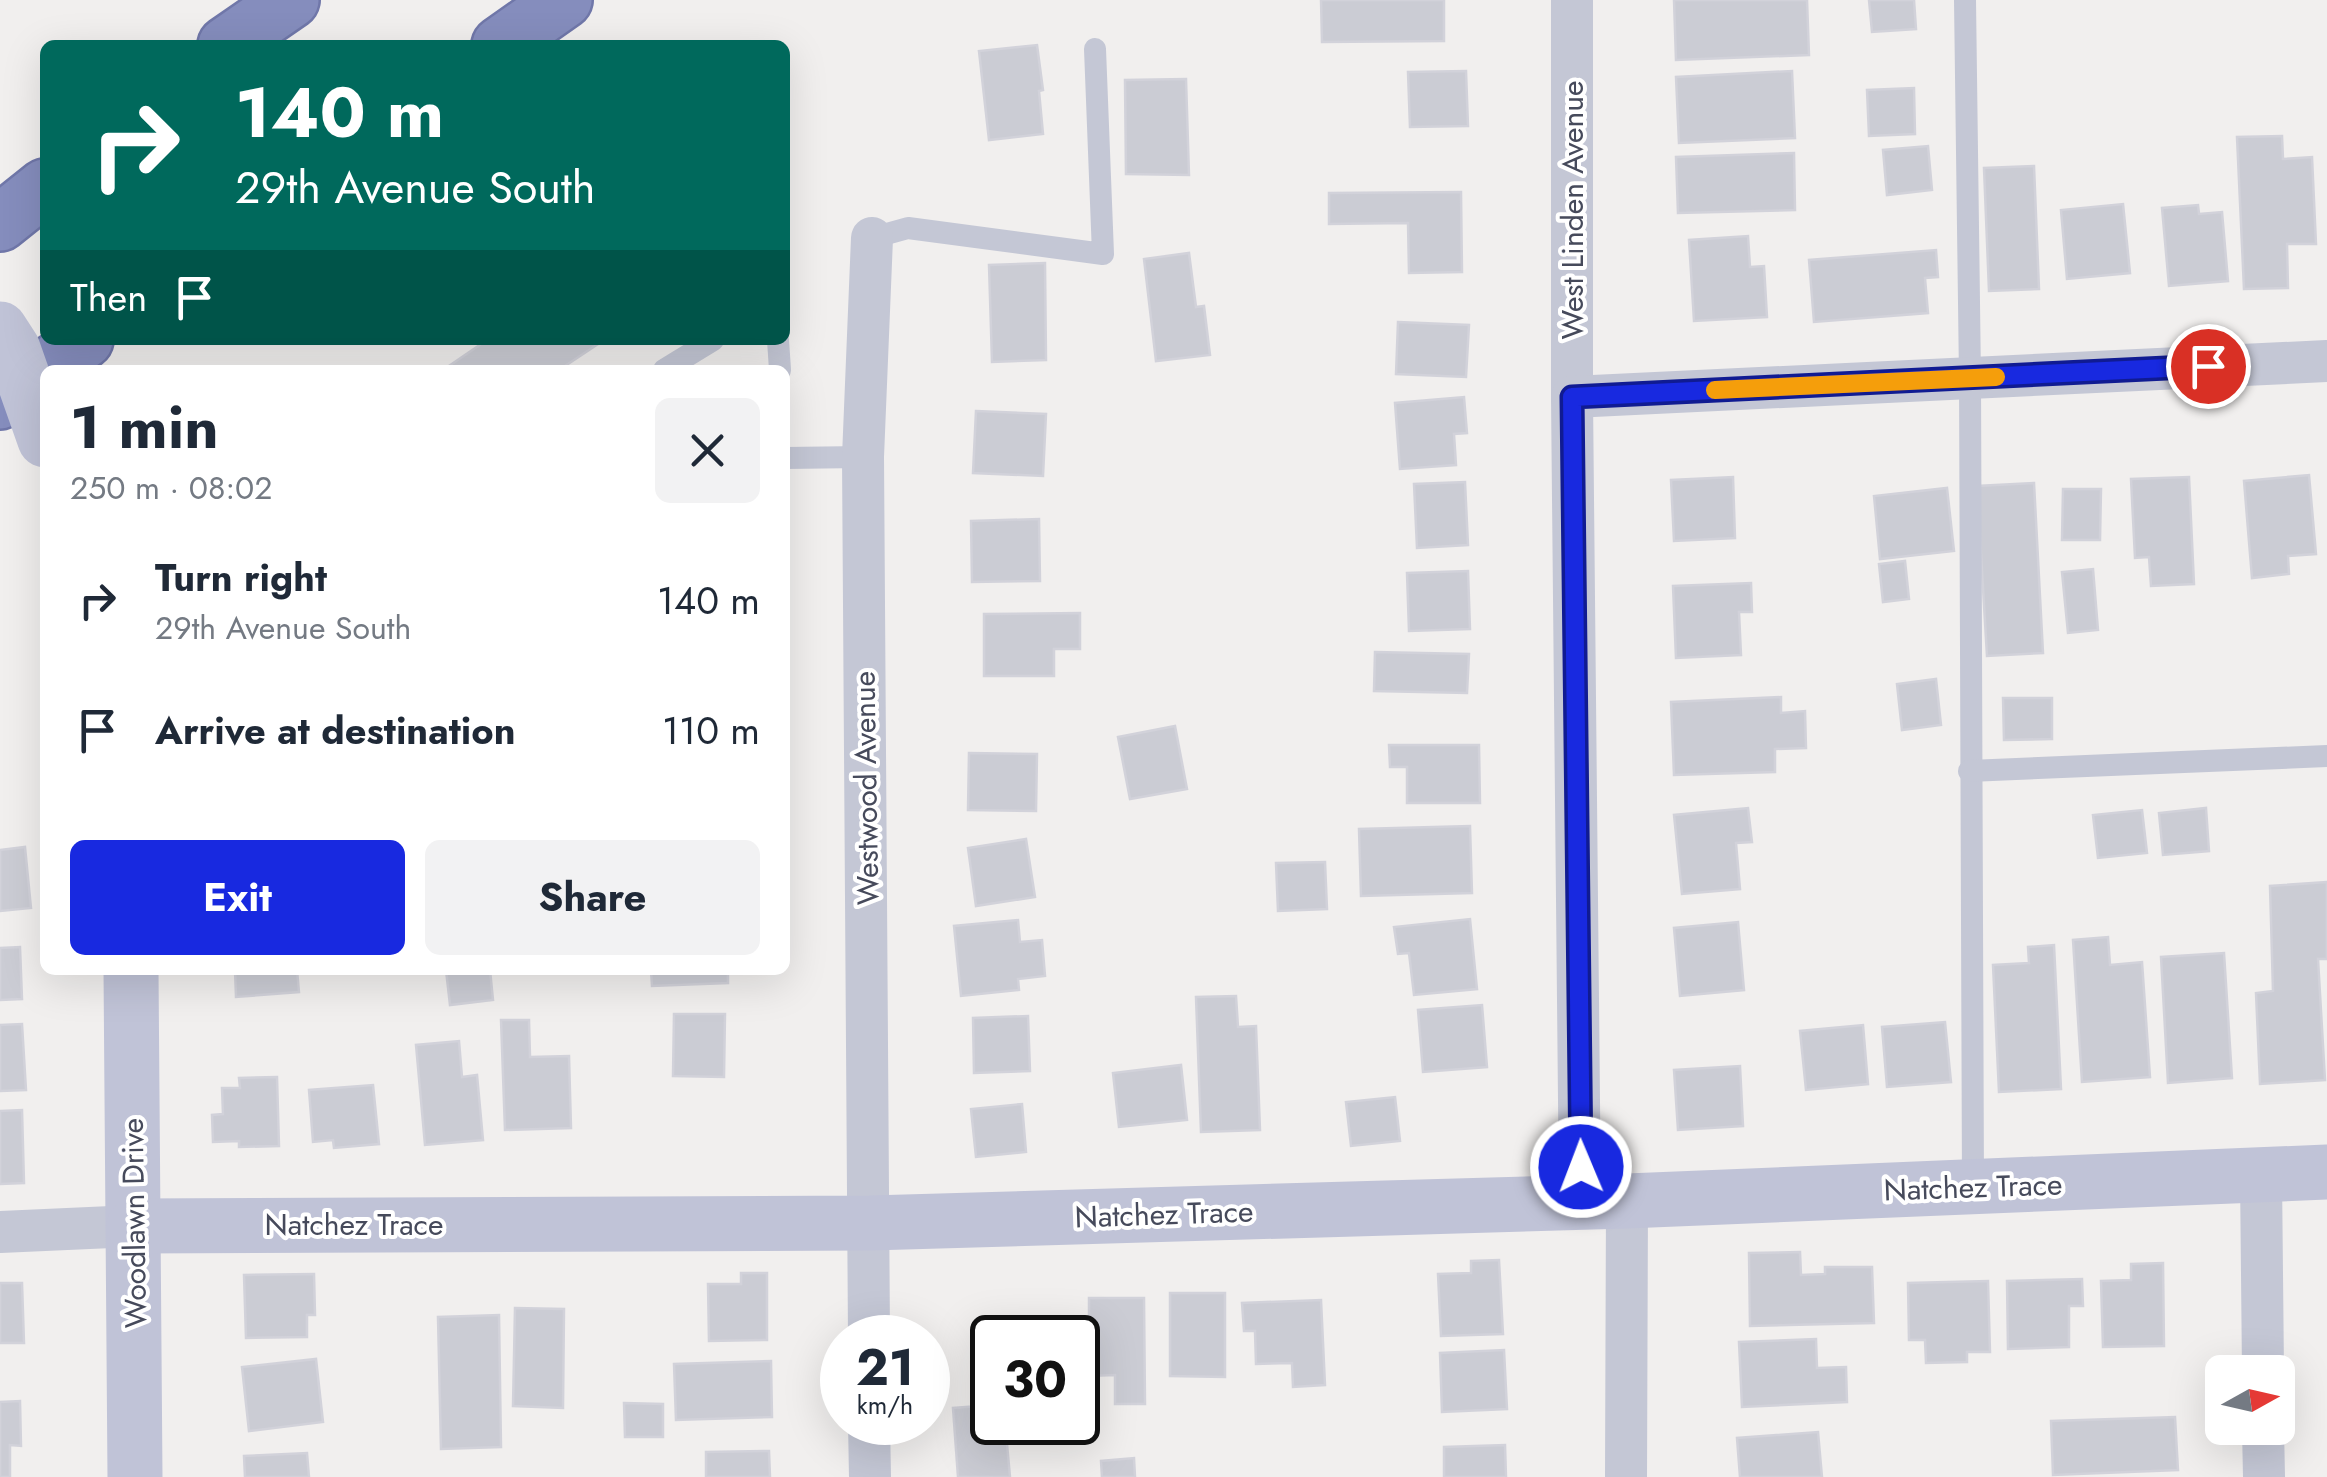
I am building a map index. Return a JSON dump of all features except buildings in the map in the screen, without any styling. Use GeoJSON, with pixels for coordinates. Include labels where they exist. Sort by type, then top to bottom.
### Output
{"type":"FeatureCollection","features":[{"type":"Feature","properties":{"kind":"highway"},"geometry":{"type":"LineString","coordinates":[[233,40],[291,0]]}},
{"type":"Feature","properties":{"kind":"highway"},"geometry":{"type":"LineString","coordinates":[[507,40],[564,0]]}},
{"type":"Feature","properties":{"kind":"highway"},"geometry":{"type":"LineString","coordinates":[[0,223],[40,191]]}},
{"type":"Feature","properties":{"kind":"highway"},"geometry":{"type":"LineString","coordinates":[[50,365],[78,345]]}},
{"type":"Feature","properties":{"kind":"highway"},"geometry":{"type":"LineString","coordinates":[[0,401],[40,372]]}},
{"type":"Feature","properties":{"kind":"main road"},"geometry":{"type":"LineString","coordinates":[[0,328],[13,349],[40,426]]}},
{"type":"Feature","properties":{"kind":"main road","name":"Woodlawn Drive"},"geometry":{"type":"LineString","coordinates":[[131,975],[136,1477]]}},
{"type":"Feature","properties":{"kind":"main road","name":"Natchez Trace"},"geometry":{"type":"LineString","coordinates":[[134,1226],[870,1223],[1604,1201],[2327,1172]]}},
{"type":"Feature","properties":{"kind":"street","name":"West Linden Avenue"},"geometry":{"type":"LineString","coordinates":[[1572,0],[1572,397],[1604,1201],[1626,1477]]}},
{"type":"Feature","properties":{"kind":"street","name":"Westwood Avenue"},"geometry":{"type":"LineString","coordinates":[[869,1315],[862,457],[872,238]]}},
{"type":"Feature","properties":{"kind":"street"},"geometry":{"type":"LineString","coordinates":[[1572,397],[2327,361]]}},
{"type":"Feature","properties":{"kind":"street"},"geometry":{"type":"LineString","coordinates":[[2260,1175],[2263,1355]]}},
{"type":"Feature","properties":{"kind":"street","name":"Natchez Trace"},"geometry":{"type":"LineString","coordinates":[[0,1232],[134,1226]]}},
{"type":"Feature","properties":{"kind":"street"},"geometry":{"type":"LineString","coordinates":[[870,1445],[870,1477]]}},
{"type":"Feature","properties":{"kind":"street"},"geometry":{"type":"LineString","coordinates":[[2264,1445],[2264,1477]]}},
{"type":"Feature","properties":{"kind":"lane"},"geometry":{"type":"LineString","coordinates":[[1965,0],[1973,1187]]}},
{"type":"Feature","properties":{"kind":"lane"},"geometry":{"type":"LineString","coordinates":[[872,238],[908,228],[1103,254],[1094,50]]}},
{"type":"Feature","properties":{"kind":"lane"},"geometry":{"type":"LineString","coordinates":[[672,365],[705,345]]}},
{"type":"Feature","properties":{"kind":"lane"},"geometry":{"type":"LineString","coordinates":[[790,451],[862,457]]}},
{"type":"Feature","properties":{"kind":"lane"},"geometry":{"type":"LineString","coordinates":[[1969,771],[2327,756]]}},
{"type":"Feature","properties":{"kind":"slow traffic"},"geometry":{"type":"LineString","coordinates":[[1715,390],[1996,377]]}},
{"type":"Feature","properties":{"kind":"route"},"geometry":{"type":"LineString","coordinates":[[1581,1167],[1572,397],[2208,366]]}}]}
